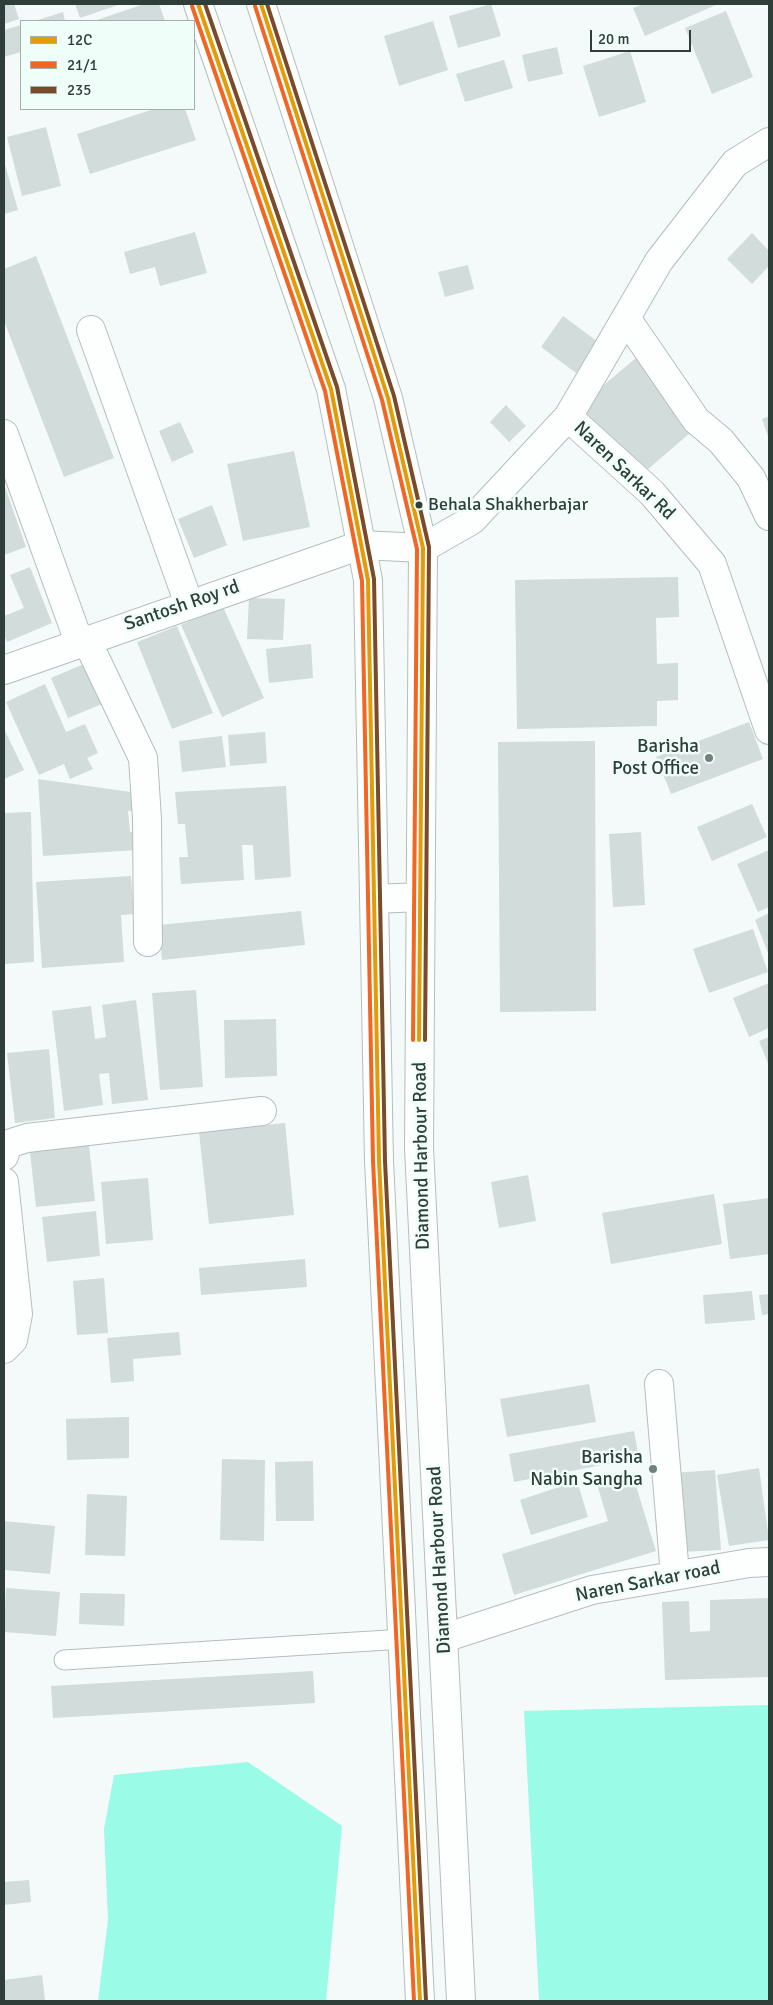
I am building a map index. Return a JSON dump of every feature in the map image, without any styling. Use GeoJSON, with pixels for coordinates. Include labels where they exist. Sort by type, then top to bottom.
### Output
{"type":"FeatureCollection","features":[{"type":"Feature","properties":{"kind":"main road"},"geometry":{"type":"LineString","coordinates":[[198,4],[331,389],[368,580],[379,1161],[404,1639],[420,2001]]}},
{"type":"Feature","properties":{"kind":"main road","name":"Diamond Harbour Road"},"geometry":{"type":"LineString","coordinates":[[261,4],[388,398],[424,548],[418,1148],[461,2001]]}},
{"type":"Feature","properties":{"kind":"main road"},"geometry":{"type":"LineString","coordinates":[[568,417],[659,261],[735,163],[769,142]]}},
{"type":"Feature","properties":{"kind":"main road"},"geometry":{"type":"LineString","coordinates":[[626,318],[696,420],[721,441],[751,478],[769,516]]}},
{"type":"Feature","properties":{"kind":"main road"},"geometry":{"type":"LineString","coordinates":[[91,330],[188,604]]}},
{"type":"Feature","properties":{"kind":"main road","name":"Naren Sarkar Rd"},"geometry":{"type":"LineString","coordinates":[[424,548],[472,520],[568,417],[652,493],[712,564],[768,724]]}},
{"type":"Feature","properties":{"kind":"main road"},"geometry":{"type":"LineString","coordinates":[[4,434],[83,641],[143,758],[147,819],[148,942]]}},
{"type":"Feature","properties":{"kind":"main road"},"geometry":{"type":"LineString","coordinates":[[362,545],[424,548]]}},
{"type":"Feature","properties":{"kind":"main road","name":"Santosh Roy rd"},"geometry":{"type":"LineString","coordinates":[[4,670],[188,604],[362,545]]}},
{"type":"Feature","properties":{"kind":"main road"},"geometry":{"type":"LineString","coordinates":[[374,899],[421,897]]}},
{"type":"Feature","properties":{"kind":"main road"},"geometry":{"type":"LineString","coordinates":[[4,1156],[8,1144],[27,1138],[262,1111]]}},
{"type":"Feature","properties":{"kind":"main road"},"geometry":{"type":"LineString","coordinates":[[4,1182],[18,1314],[13,1340],[4,1349]]}},
{"type":"Feature","properties":{"kind":"main road"},"geometry":{"type":"LineString","coordinates":[[659,1384],[674,1575]]}},
{"type":"Feature","properties":{"kind":"main road","name":"Naren Sarkar road"},"geometry":{"type":"LineString","coordinates":[[444,1638],[592,1590],[749,1563],[769,1562]]}},
{"type":"Feature","properties":{"kind":"lane"},"geometry":{"type":"LineString","coordinates":[[64,1660],[404,1639]]}},
{"type":"Feature","properties":{"kind":"shaded area"},"geometry":{"type":"Polygon","coordinates":[[[769,1705],[769,2001],[539,2001],[524,1711],[769,1705]]]}},
{"type":"Feature","properties":{"kind":"shaded area"},"geometry":{"type":"Polygon","coordinates":[[[248,1762],[342,1826],[326,2001],[98,2001],[108,1920],[104,1829],[114,1775],[248,1762]]]}},
{"type":"Feature","properties":{"kind":"building"},"geometry":{"type":"Polygon","coordinates":[[[4,4],[14,4],[19,19],[4,24],[4,4]]]}},
{"type":"Feature","properties":{"kind":"building"},"geometry":{"type":"Polygon","coordinates":[[[75,4],[121,4],[80,18],[75,4]]]}},
{"type":"Feature","properties":{"kind":"building"},"geometry":{"type":"Polygon","coordinates":[[[144,4],[159,4],[165,20],[97,20],[144,4]]]}},
{"type":"Feature","properties":{"kind":"building"},"geometry":{"type":"Polygon","coordinates":[[[491,4],[501,36],[458,48],[449,16],[491,4]]]}},
{"type":"Feature","properties":{"kind":"building"},"geometry":{"type":"Polygon","coordinates":[[[643,4],[718,4],[645,36],[633,8],[643,4]]]}},
{"type":"Feature","properties":{"kind":"building"},"geometry":{"type":"Polygon","coordinates":[[[726,11],[753,77],[712,94],[685,28],[726,11]]]}},
{"type":"Feature","properties":{"kind":"building"},"geometry":{"type":"Polygon","coordinates":[[[63,12],[65,20],[38,20],[63,12]]]}},
{"type":"Feature","properties":{"kind":"building"},"geometry":{"type":"Polygon","coordinates":[[[433,21],[448,70],[399,86],[384,36],[433,21]]]}},
{"type":"Feature","properties":{"kind":"building"},"geometry":{"type":"Polygon","coordinates":[[[20,25],[20,52],[4,57],[4,30],[20,25]]]}},
{"type":"Feature","properties":{"kind":"building"},"geometry":{"type":"Polygon","coordinates":[[[557,47],[563,74],[528,82],[522,55],[557,47]]]}},
{"type":"Feature","properties":{"kind":"building"},"geometry":{"type":"Polygon","coordinates":[[[630,51],[646,102],[599,117],[583,66],[630,51]]]}},
{"type":"Feature","properties":{"kind":"building"},"geometry":{"type":"Polygon","coordinates":[[[504,60],[513,88],[465,102],[456,74],[504,60]]]}},
{"type":"Feature","properties":{"kind":"building"},"geometry":{"type":"Polygon","coordinates":[[[151,110],[185,110],[196,140],[90,174],[77,134],[151,110]]]}},
{"type":"Feature","properties":{"kind":"building"},"geometry":{"type":"Polygon","coordinates":[[[46,127],[61,186],[22,196],[7,137],[46,127]]]}},
{"type":"Feature","properties":{"kind":"building"},"geometry":{"type":"Polygon","coordinates":[[[4,161],[18,210],[4,214],[4,161]]]}},
{"type":"Feature","properties":{"kind":"building"},"geometry":{"type":"Polygon","coordinates":[[[195,232],[207,273],[160,286],[155,267],[130,274],[124,252],[195,232]]]}},
{"type":"Feature","properties":{"kind":"building"},"geometry":{"type":"Polygon","coordinates":[[[752,233],[769,251],[769,266],[752,284],[727,259],[752,233]]]}},
{"type":"Feature","properties":{"kind":"building"},"geometry":{"type":"Polygon","coordinates":[[[36,256],[114,458],[64,477],[4,321],[4,269],[36,256]]]}},
{"type":"Feature","properties":{"kind":"building"},"geometry":{"type":"Polygon","coordinates":[[[468,265],[474,289],[445,297],[438,272],[468,265]]]}},
{"type":"Feature","properties":{"kind":"building"},"geometry":{"type":"Polygon","coordinates":[[[563,316],[598,342],[576,373],[541,347],[563,316]]]}},
{"type":"Feature","properties":{"kind":"building"},"geometry":{"type":"Polygon","coordinates":[[[637,357],[697,427],[640,476],[579,406],[637,357]]]}},
{"type":"Feature","properties":{"kind":"building"},"geometry":{"type":"Polygon","coordinates":[[[506,405],[526,426],[509,442],[490,422],[506,405]]]}},
{"type":"Feature","properties":{"kind":"building"},"geometry":{"type":"Polygon","coordinates":[[[769,416],[769,439],[762,419],[769,416]]]}},
{"type":"Feature","properties":{"kind":"building"},"geometry":{"type":"Polygon","coordinates":[[[180,422],[194,452],[172,462],[159,431],[180,422]]]}},
{"type":"Feature","properties":{"kind":"building"},"geometry":{"type":"Polygon","coordinates":[[[294,451],[310,527],[243,541],[227,464],[294,451]]]}},
{"type":"Feature","properties":{"kind":"building"},"geometry":{"type":"Polygon","coordinates":[[[4,484],[26,547],[4,555],[4,484]]]}},
{"type":"Feature","properties":{"kind":"building"},"geometry":{"type":"Polygon","coordinates":[[[212,505],[227,545],[194,558],[178,519],[212,505]]]}},
{"type":"Feature","properties":{"kind":"building"},"geometry":{"type":"Polygon","coordinates":[[[30,567],[52,623],[7,642],[4,635],[4,616],[24,608],[10,575],[30,567]]]}},
{"type":"Feature","properties":{"kind":"building"},"geometry":{"type":"Polygon","coordinates":[[[678,577],[679,617],[656,618],[657,664],[678,663],[678,700],[657,701],[657,726],[517,729],[515,580],[678,577]]]}},
{"type":"Feature","properties":{"kind":"building"},"geometry":{"type":"Polygon","coordinates":[[[249,598],[285,599],[283,640],[247,639],[249,598]]]}},
{"type":"Feature","properties":{"kind":"building"},"geometry":{"type":"Polygon","coordinates":[[[223,607],[264,698],[222,717],[181,625],[223,607]]]}},
{"type":"Feature","properties":{"kind":"building"},"geometry":{"type":"Polygon","coordinates":[[[177,626],[213,713],[172,729],[137,642],[177,626]]]}},
{"type":"Feature","properties":{"kind":"building"},"geometry":{"type":"Polygon","coordinates":[[[311,644],[313,678],[269,683],[266,649],[311,644]]]}},
{"type":"Feature","properties":{"kind":"building"},"geometry":{"type":"Polygon","coordinates":[[[91,661],[107,702],[68,718],[51,678],[91,661]]]}},
{"type":"Feature","properties":{"kind":"building"},"geometry":{"type":"Polygon","coordinates":[[[45,684],[66,732],[85,724],[98,753],[87,758],[93,769],[70,779],[64,764],[39,775],[6,702],[45,684]]]}},
{"type":"Feature","properties":{"kind":"building","name":"Barisha Post Office"},"geometry":{"type":"Polygon","coordinates":[[[749,722],[763,759],[671,794],[656,757],[749,722]]]}},
{"type":"Feature","properties":{"kind":"building"},"geometry":{"type":"Polygon","coordinates":[[[4,729],[24,770],[4,779],[4,729]]]}},
{"type":"Feature","properties":{"kind":"building"},"geometry":{"type":"Polygon","coordinates":[[[265,732],[267,763],[230,766],[228,735],[265,732]]]}},
{"type":"Feature","properties":{"kind":"building"},"geometry":{"type":"Polygon","coordinates":[[[222,736],[226,767],[182,772],[179,741],[222,736]]]}},
{"type":"Feature","properties":{"kind":"building"},"geometry":{"type":"Polygon","coordinates":[[[595,741],[596,1011],[500,1012],[498,742],[595,741]]]}},
{"type":"Feature","properties":{"kind":"building"},"geometry":{"type":"Polygon","coordinates":[[[38,779],[131,792],[133,811],[128,811],[130,832],[135,832],[137,850],[43,856],[38,779]]]}},
{"type":"Feature","properties":{"kind":"building"},"geometry":{"type":"Polygon","coordinates":[[[286,786],[291,877],[255,880],[253,845],[242,845],[244,880],[181,884],[179,857],[188,857],[185,824],[178,824],[175,792],[286,786]]]}},
{"type":"Feature","properties":{"kind":"building"},"geometry":{"type":"Polygon","coordinates":[[[752,804],[767,837],[712,861],[697,827],[752,804]]]}},
{"type":"Feature","properties":{"kind":"building"},"geometry":{"type":"Polygon","coordinates":[[[31,812],[34,962],[4,964],[4,813],[31,812]]]}},
{"type":"Feature","properties":{"kind":"building"},"geometry":{"type":"Polygon","coordinates":[[[641,832],[645,905],[613,907],[609,834],[641,832]]]}},
{"type":"Feature","properties":{"kind":"building"},"geometry":{"type":"Polygon","coordinates":[[[769,850],[769,907],[758,912],[737,864],[769,850]]]}},
{"type":"Feature","properties":{"kind":"building"},"geometry":{"type":"Polygon","coordinates":[[[131,876],[134,914],[121,915],[124,962],[42,968],[36,882],[131,876]]]}},
{"type":"Feature","properties":{"kind":"building"},"geometry":{"type":"Polygon","coordinates":[[[301,911],[305,945],[162,960],[159,925],[301,911]]]}},
{"type":"Feature","properties":{"kind":"building"},"geometry":{"type":"Polygon","coordinates":[[[769,913],[769,955],[755,920],[769,913]]]}},
{"type":"Feature","properties":{"kind":"building"},"geometry":{"type":"Polygon","coordinates":[[[753,929],[768,972],[709,993],[693,949],[753,929]]]}},
{"type":"Feature","properties":{"kind":"building"},"geometry":{"type":"Polygon","coordinates":[[[769,983],[769,1028],[749,1037],[733,998],[769,983]]]}},
{"type":"Feature","properties":{"kind":"building"},"geometry":{"type":"Polygon","coordinates":[[[196,990],[203,1087],[160,1090],[152,993],[196,990]]]}},
{"type":"Feature","properties":{"kind":"building"},"geometry":{"type":"Polygon","coordinates":[[[136,1000],[148,1100],[112,1104],[109,1073],[99,1074],[103,1105],[64,1111],[52,1011],[91,1006],[95,1039],[106,1037],[102,1005],[136,1000]]]}},
{"type":"Feature","properties":{"kind":"building"},"geometry":{"type":"Polygon","coordinates":[[[276,1019],[277,1076],[225,1078],[224,1020],[276,1019]]]}},
{"type":"Feature","properties":{"kind":"building"},"geometry":{"type":"Polygon","coordinates":[[[769,1037],[769,1066],[759,1041],[769,1037]]]}},
{"type":"Feature","properties":{"kind":"building"},"geometry":{"type":"Polygon","coordinates":[[[49,1049],[55,1118],[15,1123],[7,1053],[49,1049]]]}},
{"type":"Feature","properties":{"kind":"building"},"geometry":{"type":"Polygon","coordinates":[[[285,1123],[294,1215],[209,1224],[199,1132],[285,1123]]]}},
{"type":"Feature","properties":{"kind":"building"},"geometry":{"type":"Polygon","coordinates":[[[89,1145],[95,1201],[36,1207],[30,1152],[89,1145]]]}},
{"type":"Feature","properties":{"kind":"building"},"geometry":{"type":"Polygon","coordinates":[[[528,1175],[536,1221],[499,1228],[491,1182],[528,1175]]]}},
{"type":"Feature","properties":{"kind":"building"},"geometry":{"type":"Polygon","coordinates":[[[148,1178],[153,1240],[106,1244],[101,1182],[148,1178]]]}},
{"type":"Feature","properties":{"kind":"building"},"geometry":{"type":"Polygon","coordinates":[[[714,1194],[722,1244],[611,1264],[602,1213],[714,1194]]]}},
{"type":"Feature","properties":{"kind":"building"},"geometry":{"type":"Polygon","coordinates":[[[769,1198],[769,1254],[730,1259],[723,1204],[769,1198]]]}},
{"type":"Feature","properties":{"kind":"building"},"geometry":{"type":"Polygon","coordinates":[[[96,1211],[100,1256],[47,1262],[42,1217],[96,1211]]]}},
{"type":"Feature","properties":{"kind":"building"},"geometry":{"type":"Polygon","coordinates":[[[305,1259],[307,1287],[201,1295],[199,1268],[305,1259]]]}},
{"type":"Feature","properties":{"kind":"building"},"geometry":{"type":"Polygon","coordinates":[[[104,1278],[108,1333],[77,1335],[73,1281],[104,1278]]]}},
{"type":"Feature","properties":{"kind":"building"},"geometry":{"type":"Polygon","coordinates":[[[752,1291],[755,1320],[705,1324],[703,1295],[752,1291]]]}},
{"type":"Feature","properties":{"kind":"building"},"geometry":{"type":"Polygon","coordinates":[[[769,1294],[769,1314],[762,1315],[759,1295],[769,1294]]]}},
{"type":"Feature","properties":{"kind":"building"},"geometry":{"type":"Polygon","coordinates":[[[179,1332],[181,1355],[133,1359],[134,1381],[111,1383],[107,1338],[179,1332]]]}},
{"type":"Feature","properties":{"kind":"building"},"geometry":{"type":"Polygon","coordinates":[[[589,1384],[596,1422],[507,1437],[500,1399],[589,1384]]]}},
{"type":"Feature","properties":{"kind":"building"},"geometry":{"type":"Polygon","coordinates":[[[129,1417],[129,1458],[67,1460],[66,1419],[129,1417]]]}},
{"type":"Feature","properties":{"kind":"building"},"geometry":{"type":"Polygon","coordinates":[[[634,1431],[639,1458],[514,1482],[509,1454],[634,1431]]]}},
{"type":"Feature","properties":{"kind":"building"},"geometry":{"type":"Polygon","coordinates":[[[222,1459],[265,1460],[264,1541],[220,1540],[222,1459]]]}},
{"type":"Feature","properties":{"kind":"building"},"geometry":{"type":"Polygon","coordinates":[[[313,1461],[314,1521],[276,1521],[275,1462],[313,1461]]]}},
{"type":"Feature","properties":{"kind":"building"},"geometry":{"type":"Polygon","coordinates":[[[759,1468],[769,1540],[729,1546],[717,1475],[759,1468]]]}},
{"type":"Feature","properties":{"kind":"building"},"geometry":{"type":"Polygon","coordinates":[[[715,1470],[721,1550],[680,1552],[673,1473],[715,1470]]]}},
{"type":"Feature","properties":{"kind":"building"},"geometry":{"type":"Polygon","coordinates":[[[632,1473],[656,1551],[514,1595],[502,1554],[608,1521],[597,1484],[632,1473]]]}},
{"type":"Feature","properties":{"kind":"building"},"geometry":{"type":"Polygon","coordinates":[[[577,1481],[588,1517],[531,1535],[520,1500],[577,1481]]]}},
{"type":"Feature","properties":{"kind":"building"},"geometry":{"type":"Polygon","coordinates":[[[87,1494],[127,1496],[125,1556],[85,1555],[87,1494]]]}},
{"type":"Feature","properties":{"kind":"building"},"geometry":{"type":"Polygon","coordinates":[[[4,1521],[55,1526],[50,1574],[4,1570],[4,1521]]]}},
{"type":"Feature","properties":{"kind":"building"},"geometry":{"type":"Polygon","coordinates":[[[6,1588],[60,1592],[56,1636],[4,1632],[6,1588]]]}},
{"type":"Feature","properties":{"kind":"building"},"geometry":{"type":"Polygon","coordinates":[[[80,1593],[125,1594],[124,1626],[79,1624],[80,1593]]]}},
{"type":"Feature","properties":{"kind":"building"},"geometry":{"type":"Polygon","coordinates":[[[769,1598],[769,1677],[665,1680],[662,1602],[689,1601],[690,1632],[710,1631],[710,1600],[769,1598]]]}},
{"type":"Feature","properties":{"kind":"building"},"geometry":{"type":"Polygon","coordinates":[[[313,1671],[315,1703],[53,1718],[51,1686],[313,1671]]]}},
{"type":"Feature","properties":{"kind":"building"},"geometry":{"type":"Polygon","coordinates":[[[29,1880],[31,1902],[4,1905],[4,1882],[29,1880]]]}},
{"type":"Feature","properties":{"kind":"building"},"geometry":{"type":"Polygon","coordinates":[[[42,1975],[45,2000],[4,2001],[4,1980],[42,1975]]]}},
{"type":"Feature","properties":{"kind":"transit line","name":"12C"},"geometry":{"type":"LineString","coordinates":[[198,4],[331,389],[368,580],[379,1161],[420,2001]]}},
{"type":"Feature","properties":{"kind":"transit line","name":"235"},"geometry":{"type":"LineString","coordinates":[[205,4],[337,387],[374,579],[385,1161],[426,2001]]}},
{"type":"Feature","properties":{"kind":"transit line","name":"12C"},"geometry":{"type":"LineString","coordinates":[[261,4],[388,398],[423,548],[419,1040]]}},
{"type":"Feature","properties":{"kind":"transit line","name":"235"},"geometry":{"type":"LineString","coordinates":[[267,4],[394,396],[429,547],[425,1040]]}},
{"type":"Feature","properties":{"kind":"transit line","name":"21/1"},"geometry":{"type":"LineString","coordinates":[[192,6],[325,391],[362,581],[373,1161],[414,2001]]}},
{"type":"Feature","properties":{"kind":"transit line","name":"21/1"},"geometry":{"type":"LineString","coordinates":[[255,6],[382,400],[417,549],[413,1040]]}},
{"type":"Feature","properties":{"kind":"place","name":"Behala Shakherbajar"},"geometry":{"type":"Point","coordinates":[419,505]}},
{"type":"Feature","properties":{"kind":"place","name":"Barisha Post Office"},"geometry":{"type":"Point","coordinates":[709,758]}},
{"type":"Feature","properties":{"kind":"place","name":"Barisha Nabin Sangha"},"geometry":{"type":"Point","coordinates":[653,1469]}}]}
